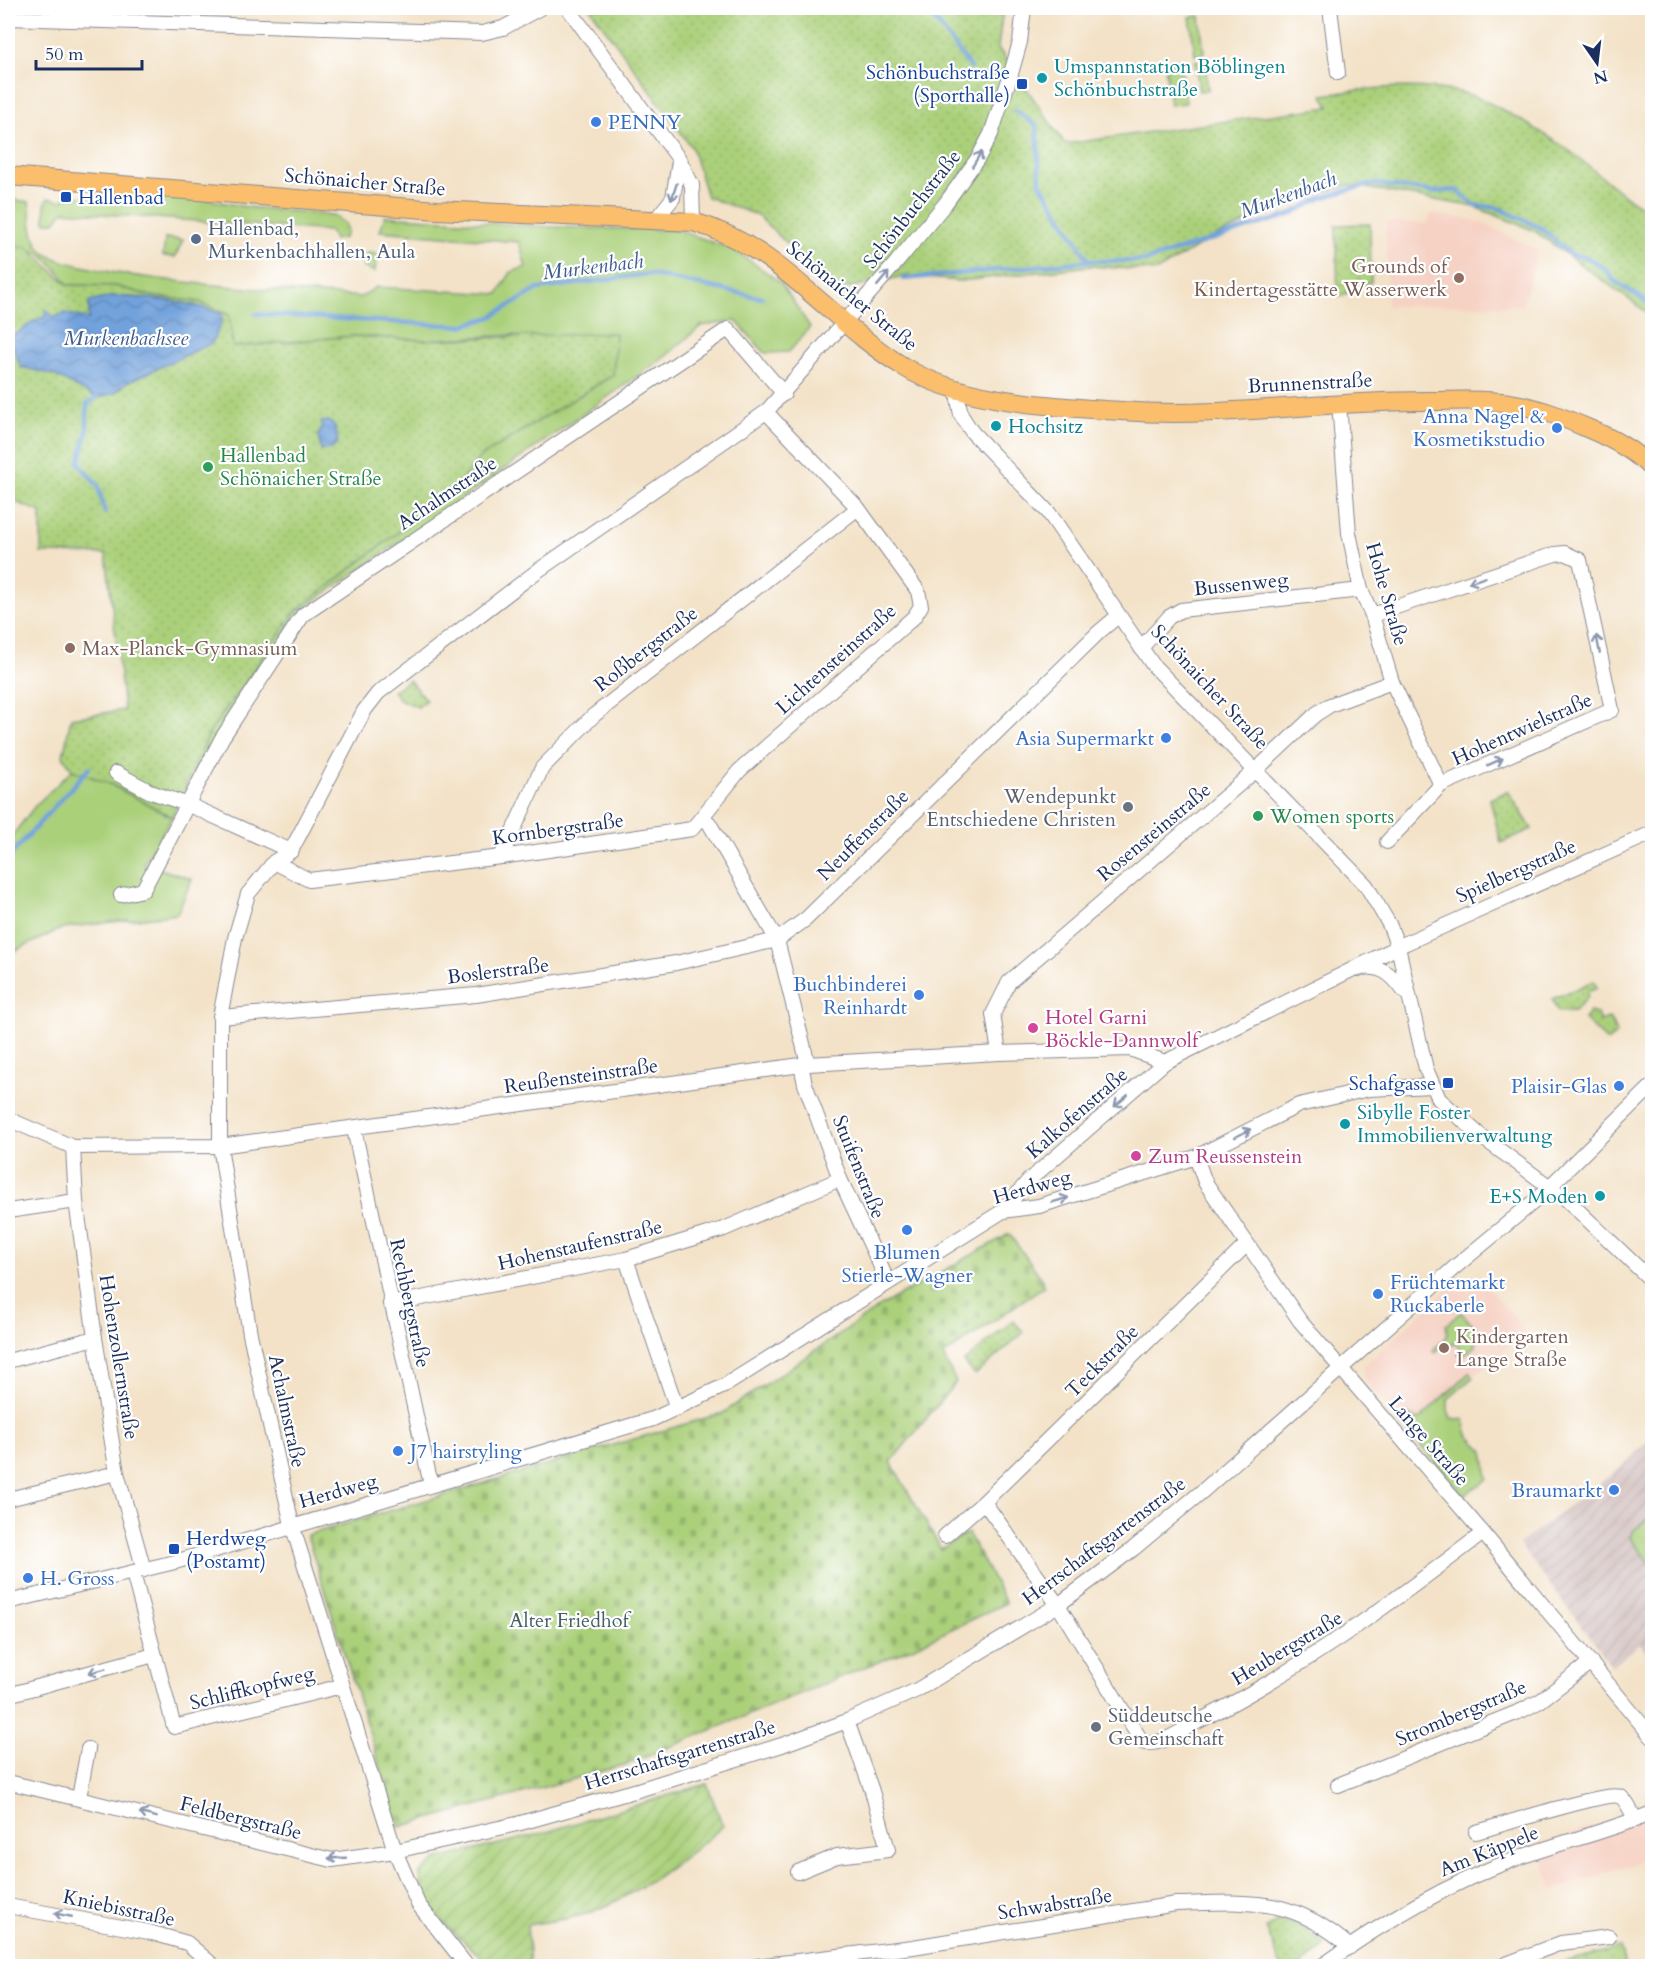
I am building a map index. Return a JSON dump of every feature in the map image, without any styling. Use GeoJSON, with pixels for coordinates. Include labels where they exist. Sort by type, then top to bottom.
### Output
{"type":"FeatureCollection","features":[{"type":"Feature","properties":{"kind":"main road","name":"Schönaicher Straße"},"geometry":{"type":"LineString","coordinates":[[8,176],[437,210],[693,222],[728,234],[769,257],[845,324],[904,367],[935,382],[956,388]]}},
{"type":"Feature","properties":{"kind":"main road","name":"Brunnenstraße"},"geometry":{"type":"LineString","coordinates":[[956,388],[1036,404],[1145,412],[1339,403],[1492,401],[1533,408],[1600,433],[1632,450],[1653,469]]}},
{"type":"Feature","properties":{"kind":"street"},"geometry":{"type":"LineString","coordinates":[[8,18],[482,33],[502,28],[540,8]]}},
{"type":"Feature","properties":{"kind":"street"},"geometry":{"type":"LineString","coordinates":[[568,8],[679,159],[692,185],[693,222]]}},
{"type":"Feature","properties":{"kind":"street","name":"Schönbuchstraße"},"geometry":{"type":"LineString","coordinates":[[845,324],[945,204],[978,158],[991,134],[1020,42],[1024,8]]}},
{"type":"Feature","properties":{"kind":"street"},"geometry":{"type":"LineString","coordinates":[[1330,8],[1338,73]]}},
{"type":"Feature","properties":{"kind":"street"},"geometry":{"type":"LineString","coordinates":[[656,219],[673,198],[679,159]]}},
{"type":"Feature","properties":{"kind":"street","name":"Achalmstraße"},"geometry":{"type":"LineString","coordinates":[[467,1966],[418,1904],[395,1851],[292,1525],[250,1334],[220,1146],[220,1017],[235,938],[248,894],[274,862],[291,851],[364,711],[378,693],[536,572],[766,412],[845,324]]}},
{"type":"Feature","properties":{"kind":"street","name":"Achalmstraße"},"geometry":{"type":"LineString","coordinates":[[121,895],[142,890],[189,805],[222,738],[303,615],[728,329],[783,394]]}},
{"type":"Feature","properties":{"kind":"street","name":"Schönaicher Straße"},"geometry":{"type":"LineString","coordinates":[[956,388],[961,415],[972,432],[1049,513],[1076,548],[1118,616],[1154,665],[1366,885],[1389,924],[1398,947],[1406,994],[1432,1086]]}},
{"type":"Feature","properties":{"kind":"street","name":"Hohe Straße"},"geometry":{"type":"LineString","coordinates":[[1339,403],[1349,532],[1361,590],[1372,615],[1392,682],[1441,785]]}},
{"type":"Feature","properties":{"kind":"street","name":"Lichtensteinstraße"},"geometry":{"type":"LineString","coordinates":[[702,817],[740,771],[914,617],[921,606],[918,591],[858,508],[766,412]]}},
{"type":"Feature","properties":{"kind":"street","name":"Roßbergstraße"},"geometry":{"type":"LineString","coordinates":[[501,857],[542,768],[593,716],[858,508]]}},
{"type":"Feature","properties":{"kind":"street","name":"Hohentwielstraße"},"geometry":{"type":"LineString","coordinates":[[1372,615],[1555,554],[1565,553],[1581,560],[1612,710],[1441,785],[1387,842]]}},
{"type":"Feature","properties":{"kind":"street","name":"Bussenweg"},"geometry":{"type":"LineString","coordinates":[[1141,648],[1168,617],[1181,610],[1361,590]]}},
{"type":"Feature","properties":{"kind":"street","name":"Neuffenstraße"},"geometry":{"type":"LineString","coordinates":[[777,940],[806,919],[1118,616]]}},
{"type":"Feature","properties":{"kind":"street","name":"Rosensteinstraße"},"geometry":{"type":"LineString","coordinates":[[999,1053],[993,1014],[1009,982],[1256,770],[1316,714],[1330,705],[1392,682]]}},
{"type":"Feature","properties":{"kind":"street"},"geometry":{"type":"LineString","coordinates":[[116,773],[151,792],[189,805],[291,851]]}},
{"type":"Feature","properties":{"kind":"street"},"geometry":{"type":"LineString","coordinates":[[702,817],[709,823],[777,940],[805,1064]]}},
{"type":"Feature","properties":{"kind":"street","name":"Kornbergstraße"},"geometry":{"type":"LineString","coordinates":[[274,862],[309,880],[501,857],[693,829],[702,817]]}},
{"type":"Feature","properties":{"kind":"street","name":"Spielbergstraße"},"geometry":{"type":"LineString","coordinates":[[1398,947],[1653,833]]}},
{"type":"Feature","properties":{"kind":"street","name":"Boslerstraße"},"geometry":{"type":"LineString","coordinates":[[220,1017],[476,995],[676,963],[777,940]]}},
{"type":"Feature","properties":{"kind":"street","name":"Kalkofenstraße"},"geometry":{"type":"LineString","coordinates":[[1003,1211],[1028,1181],[1165,1062],[1398,947]]}},
{"type":"Feature","properties":{"kind":"street","name":"Kalkofenstraße"},"geometry":{"type":"LineString","coordinates":[[1344,973],[1367,967],[1382,969],[1394,976],[1406,994]]}},
{"type":"Feature","properties":{"kind":"street","name":"Reußensteinstraße"},"geometry":{"type":"LineString","coordinates":[[8,1119],[73,1147],[220,1146],[805,1064],[999,1053],[1130,1049],[1165,1062]]}},
{"type":"Feature","properties":{"kind":"street","name":"Stuifenstraße"},"geometry":{"type":"LineString","coordinates":[[805,1064],[805,1084],[840,1179],[888,1282]]}},
{"type":"Feature","properties":{"kind":"street"},"geometry":{"type":"LineString","coordinates":[[1432,1086],[1439,1099],[1453,1114],[1550,1187],[1653,1281]]}},
{"type":"Feature","properties":{"kind":"street","name":"Herdweg"},"geometry":{"type":"LineString","coordinates":[[8,1602],[138,1572],[644,1422],[724,1386],[1003,1211],[1039,1206],[1196,1157],[1299,1105],[1369,1089],[1432,1086]]}},
{"type":"Feature","properties":{"kind":"street","name":"Herrschaftsgartenstraße"},"geometry":{"type":"LineString","coordinates":[[395,1851],[517,1824],[638,1790],[782,1745],[916,1690],[1058,1605],[1133,1549],[1205,1490],[1340,1369],[1550,1187],[1653,1086]]}},
{"type":"Feature","properties":{"kind":"street","name":"Rechbergstraße"},"geometry":{"type":"LineString","coordinates":[[354,1129],[430,1485]]}},
{"type":"Feature","properties":{"kind":"street","name":"Hohenzollernstraße"},"geometry":{"type":"LineString","coordinates":[[73,1147],[76,1201],[95,1338],[117,1473],[138,1572]]}},
{"type":"Feature","properties":{"kind":"street","name":"Lange Straße"},"geometry":{"type":"LineString","coordinates":[[1196,1157],[1205,1182],[1300,1321],[1483,1533],[1653,1737]]}},
{"type":"Feature","properties":{"kind":"street","name":"Hohenstaufenstraße"},"geometry":{"type":"LineString","coordinates":[[390,1304],[626,1259],[724,1229],[840,1179]]}},
{"type":"Feature","properties":{"kind":"street"},"geometry":{"type":"LineString","coordinates":[[8,1211],[76,1201]]}},
{"type":"Feature","properties":{"kind":"street","name":"Teckstraße"},"geometry":{"type":"LineString","coordinates":[[945,1536],[984,1502],[1246,1245]]}},
{"type":"Feature","properties":{"kind":"street"},"geometry":{"type":"LineString","coordinates":[[626,1259],[677,1409]]}},
{"type":"Feature","properties":{"kind":"street"},"geometry":{"type":"LineString","coordinates":[[8,1361],[95,1338]]}},
{"type":"Feature","properties":{"kind":"street"},"geometry":{"type":"LineString","coordinates":[[8,1498],[117,1473]]}},
{"type":"Feature","properties":{"kind":"street"},"geometry":{"type":"LineString","coordinates":[[984,1502],[1058,1605]]}},
{"type":"Feature","properties":{"kind":"street","name":"Heubergstraße"},"geometry":{"type":"LineString","coordinates":[[1058,1605],[1142,1742],[1148,1744],[1167,1738],[1204,1719],[1330,1647],[1376,1616],[1483,1533]]}},
{"type":"Feature","properties":{"kind":"street","name":"Schliffkopfweg"},"geometry":{"type":"LineString","coordinates":[[138,1572],[154,1655],[174,1728],[342,1686]]}},
{"type":"Feature","properties":{"kind":"street"},"geometry":{"type":"LineString","coordinates":[[8,1695],[154,1655]]}},
{"type":"Feature","properties":{"kind":"street","name":"Strombergstraße"},"geometry":{"type":"LineString","coordinates":[[1338,1785],[1523,1710],[1540,1701],[1590,1662]]}},
{"type":"Feature","properties":{"kind":"street"},"geometry":{"type":"LineString","coordinates":[[798,1872],[837,1856],[888,1850],[872,1791],[847,1720]]}},
{"type":"Feature","properties":{"kind":"street"},"geometry":{"type":"LineString","coordinates":[[79,1798],[88,1749]]}},
{"type":"Feature","properties":{"kind":"street","name":"Feldbergstraße"},"geometry":{"type":"LineString","coordinates":[[8,1782],[332,1860],[395,1851]]}},
{"type":"Feature","properties":{"kind":"street"},"geometry":{"type":"LineString","coordinates":[[1476,1832],[1608,1796],[1622,1798],[1636,1820]]}},
{"type":"Feature","properties":{"kind":"street","name":"Am Käppele"},"geometry":{"type":"LineString","coordinates":[[1322,1966],[1431,1896],[1469,1877],[1518,1858],[1653,1813]]}},
{"type":"Feature","properties":{"kind":"street","name":"Schwabstraße"},"geometry":{"type":"LineString","coordinates":[[756,1966],[868,1960],[1176,1904],[1263,1902],[1307,1916],[1350,1947]]}},
{"type":"Feature","properties":{"kind":"street","name":"Kniebisstraße"},"geometry":{"type":"LineString","coordinates":[[8,1906],[149,1932],[188,1943],[214,1966]]}},
{"type":"Feature","properties":{"kind":"street"},"geometry":{"type":"LineString","coordinates":[[1501,1966],[1561,1943],[1609,1937]]}},
{"type":"Feature","properties":{"kind":"shaded area","name":"Grounds of Kindertagesstätte Wasserwerk"},"geometry":{"type":"Polygon","coordinates":[[[1431,213],[1478,221],[1538,250],[1523,305],[1387,306],[1386,221],[1427,224],[1431,213]]]}},
{"type":"Feature","properties":{"kind":"shaded area","name":"Kindergarten Lange Straße"},"geometry":{"type":"Polygon","coordinates":[[[1463,1275],[1475,1288],[1483,1281],[1526,1331],[1473,1377],[1470,1372],[1418,1420],[1405,1413],[1400,1418],[1363,1378],[1363,1366],[1463,1275]]]}},
{"type":"Feature","properties":{"kind":"shaded area"},"geometry":{"type":"Polygon","coordinates":[[[1652,1438],[1652,1661],[1640,1644],[1612,1666],[1519,1544],[1626,1463],[1652,1438]]]}},
{"type":"Feature","properties":{"kind":"shaded area"},"geometry":{"type":"Polygon","coordinates":[[[1652,1800],[1652,1857],[1553,1891],[1538,1844],[1629,1814],[1652,1800]]]}},
{"type":"Feature","properties":{"kind":"green space"},"geometry":{"type":"Polygon","coordinates":[[[590,8],[1003,8],[998,48],[1065,144],[1329,107],[1323,95],[1357,90],[1425,88],[1471,95],[1501,109],[1551,139],[1575,155],[1623,194],[1652,210],[1652,316],[1533,230],[1475,207],[1350,185],[1309,195],[1212,238],[1157,271],[1091,266],[960,281],[905,276],[829,292],[797,253],[757,215],[707,197],[692,148],[590,8]]]}},
{"type":"Feature","properties":{"kind":"green space"},"geometry":{"type":"Polygon","coordinates":[[[1200,16],[1204,54],[1195,55],[1190,17],[1200,16]]]}},
{"type":"Feature","properties":{"kind":"green space"},"geometry":{"type":"Polygon","coordinates":[[[1205,60],[1208,90],[1199,91],[1195,61],[1205,60]]]}},
{"type":"Feature","properties":{"kind":"green space"},"geometry":{"type":"Polygon","coordinates":[[[1180,62],[1186,103],[1170,105],[1165,64],[1180,62]]]}},
{"type":"Feature","properties":{"kind":"green space"},"geometry":{"type":"Polygon","coordinates":[[[122,193],[195,197],[247,207],[333,215],[345,224],[347,232],[344,238],[334,240],[330,231],[63,211],[55,222],[45,222],[45,205],[48,198],[63,201],[64,198],[122,193]]]}},
{"type":"Feature","properties":{"kind":"green space"},"geometry":{"type":"Polygon","coordinates":[[[8,199],[29,202],[32,227],[38,245],[41,250],[60,260],[141,277],[361,297],[376,287],[498,294],[511,272],[526,267],[519,242],[380,231],[385,216],[551,227],[678,230],[734,250],[769,274],[781,283],[810,327],[789,352],[765,353],[736,321],[701,326],[665,357],[299,612],[197,777],[193,769],[211,730],[295,612],[454,489],[480,457],[613,375],[513,335],[424,340],[353,336],[232,347],[228,314],[199,302],[151,296],[115,286],[68,285],[56,268],[36,252],[8,244],[8,199]]]}},
{"type":"Feature","properties":{"kind":"green space"},"geometry":{"type":"Polygon","coordinates":[[[1370,224],[1371,282],[1338,297],[1336,225],[1370,224]]]}},
{"type":"Feature","properties":{"kind":"green space"},"geometry":{"type":"Polygon","coordinates":[[[165,238],[183,240],[175,257],[163,256],[165,238]]]}},
{"type":"Feature","properties":{"kind":"green space"},"geometry":{"type":"Polygon","coordinates":[[[8,245],[27,247],[68,285],[115,286],[151,296],[199,302],[229,315],[233,347],[353,336],[424,340],[616,333],[613,375],[480,457],[454,489],[295,612],[211,730],[172,817],[108,783],[72,770],[63,756],[71,718],[124,710],[106,554],[41,553],[41,512],[10,500],[8,245]]]}},
{"type":"Feature","properties":{"kind":"green space"},"geometry":{"type":"Polygon","coordinates":[[[367,253],[377,254],[375,272],[363,267],[362,258],[367,253]]]}},
{"type":"Feature","properties":{"kind":"green space"},"geometry":{"type":"Polygon","coordinates":[[[409,680],[426,700],[418,707],[401,700],[393,691],[409,680]]]}},
{"type":"Feature","properties":{"kind":"green space"},"geometry":{"type":"Polygon","coordinates":[[[72,770],[108,783],[172,817],[144,864],[192,879],[177,914],[63,928],[8,954],[8,841],[35,806],[72,770]]]}},
{"type":"Feature","properties":{"kind":"green space"},"geometry":{"type":"Polygon","coordinates":[[[1508,791],[1532,829],[1501,843],[1490,799],[1508,791]]]}},
{"type":"Feature","properties":{"kind":"green space"},"geometry":{"type":"Polygon","coordinates":[[[1594,981],[1597,988],[1587,992],[1588,997],[1574,1011],[1558,1012],[1552,999],[1594,981]]]}},
{"type":"Feature","properties":{"kind":"green space"},"geometry":{"type":"Polygon","coordinates":[[[1590,1012],[1597,1014],[1600,1021],[1609,1018],[1617,1033],[1607,1041],[1584,1019],[1590,1012]]]}},
{"type":"Feature","properties":{"kind":"green space","name":"Alter Friedhof"},"geometry":{"type":"Polygon","coordinates":[[[1009,1234],[1043,1280],[1041,1282],[1044,1286],[943,1356],[956,1382],[891,1462],[941,1549],[968,1533],[1006,1603],[912,1648],[628,1764],[399,1827],[307,1535],[723,1413],[884,1304],[1009,1234]]]}},
{"type":"Feature","properties":{"kind":"green space"},"geometry":{"type":"Polygon","coordinates":[[[1461,1312],[1475,1328],[1475,1346],[1462,1357],[1458,1353],[1461,1350],[1455,1343],[1451,1345],[1448,1343],[1434,1353],[1433,1350],[1448,1335],[1446,1325],[1461,1312]]]}},
{"type":"Feature","properties":{"kind":"green space"},"geometry":{"type":"Polygon","coordinates":[[[1013,1321],[1024,1332],[975,1375],[964,1362],[1013,1321]]]}},
{"type":"Feature","properties":{"kind":"green space"},"geometry":{"type":"Polygon","coordinates":[[[1470,1372],[1473,1377],[1448,1399],[1448,1411],[1452,1418],[1464,1420],[1468,1435],[1484,1451],[1488,1479],[1464,1495],[1400,1423],[1400,1418],[1405,1413],[1419,1420],[1470,1372]]]}},
{"type":"Feature","properties":{"kind":"green space"},"geometry":{"type":"Polygon","coordinates":[[[1652,1516],[1652,1567],[1630,1537],[1633,1531],[1652,1516]]]}},
{"type":"Feature","properties":{"kind":"green space"},"geometry":{"type":"Polygon","coordinates":[[[707,1784],[723,1826],[674,1865],[615,1902],[578,1916],[527,1925],[530,1966],[493,1966],[458,1937],[436,1914],[422,1888],[420,1873],[438,1859],[536,1835],[707,1784]]]}},
{"type":"Feature","properties":{"kind":"green space"},"geometry":{"type":"Polygon","coordinates":[[[1278,1920],[1300,1926],[1325,1945],[1300,1966],[1281,1966],[1266,1928],[1278,1920]]]}},
{"type":"Feature","properties":{"kind":"green space"},"geometry":{"type":"Polygon","coordinates":[[[1620,1948],[1625,1966],[1549,1966],[1620,1948]]]}},
{"type":"Feature","properties":{"kind":"water","name":"Murkenbachsee"},"geometry":{"type":"Polygon","coordinates":[[[114,296],[169,301],[209,309],[222,314],[222,321],[212,343],[126,383],[115,393],[97,398],[54,375],[21,367],[12,344],[8,344],[8,337],[45,317],[45,309],[54,317],[65,313],[89,319],[89,302],[114,296]]]}},
{"type":"Feature","properties":{"kind":"water"},"geometry":{"type":"Polygon","coordinates":[[[329,421],[335,426],[338,442],[332,449],[321,450],[318,435],[322,429],[321,422],[329,421]]]}},
{"type":"Feature","properties":{"kind":"waterway"},"geometry":{"type":"LineString","coordinates":[[926,8],[971,68]]}},
{"type":"Feature","properties":{"kind":"waterway"},"geometry":{"type":"LineString","coordinates":[[1015,110],[1037,126],[1040,183],[1089,261]]}},
{"type":"Feature","properties":{"kind":"waterway","name":"Murkenbach"},"geometry":{"type":"LineString","coordinates":[[903,279],[1089,261],[1145,261],[1289,215],[1321,198],[1375,184],[1435,192],[1457,190],[1474,205],[1498,208],[1541,228],[1570,254],[1588,258],[1607,270],[1613,280],[1652,305]]}},
{"type":"Feature","properties":{"kind":"waterway","name":"Murkenbach"},"geometry":{"type":"LineString","coordinates":[[256,314],[461,326],[491,317],[538,289],[649,274],[762,298]]}},
{"type":"Feature","properties":{"kind":"waterway"},"geometry":{"type":"LineString","coordinates":[[97,398],[87,404],[87,432],[79,463],[98,486],[105,513]]}},
{"type":"Feature","properties":{"kind":"waterway"},"geometry":{"type":"LineString","coordinates":[[8,858],[89,768]]}},
{"type":"Feature","properties":{"kind":"place","name":"Umspannstation Böblingen Schönbuchstraße"},"geometry":{"type":"Point","coordinates":[1042,78]}},
{"type":"Feature","properties":{"kind":"place","name":"Schönbuchstraße (Sporthalle)"},"geometry":{"type":"Point","coordinates":[1022,84]}},
{"type":"Feature","properties":{"kind":"place","name":"PENNY"},"geometry":{"type":"Point","coordinates":[596,122]}},
{"type":"Feature","properties":{"kind":"place","name":"Hallenbad"},"geometry":{"type":"Point","coordinates":[66,197]}},
{"type":"Feature","properties":{"kind":"place","name":"Hallenbad, Murkenbachhallen, Aula"},"geometry":{"type":"Point","coordinates":[196,239]}},
{"type":"Feature","properties":{"kind":"place","name":"Grounds of Kindertagesstätte Wasserwerk"},"geometry":{"type":"Point","coordinates":[1459,278]}},
{"type":"Feature","properties":{"kind":"place","name":"Hochsitz"},"geometry":{"type":"Point","coordinates":[996,426]}},
{"type":"Feature","properties":{"kind":"place","name":"Anna Nagel & Kosmetikstudio"},"geometry":{"type":"Point","coordinates":[1557,428]}},
{"type":"Feature","properties":{"kind":"place","name":"Hallenbad Schönaicher Straße"},"geometry":{"type":"Point","coordinates":[208,467]}},
{"type":"Feature","properties":{"kind":"place","name":"Max-Planck-Gymnasium"},"geometry":{"type":"Point","coordinates":[70,648]}},
{"type":"Feature","properties":{"kind":"place","name":"Asia Supermarkt"},"geometry":{"type":"Point","coordinates":[1166,738]}},
{"type":"Feature","properties":{"kind":"place","name":"Wendepunkt Entschiedene Christen"},"geometry":{"type":"Point","coordinates":[1128,807]}},
{"type":"Feature","properties":{"kind":"place","name":"Women sports"},"geometry":{"type":"Point","coordinates":[1258,816]}},
{"type":"Feature","properties":{"kind":"place","name":"Buchbinderei Reinhardt"},"geometry":{"type":"Point","coordinates":[919,995]}},
{"type":"Feature","properties":{"kind":"place","name":"Hotel Garni Böckle-Dannwolf"},"geometry":{"type":"Point","coordinates":[1033,1028]}},
{"type":"Feature","properties":{"kind":"place","name":"Schafgasse"},"geometry":{"type":"Point","coordinates":[1448,1083]}},
{"type":"Feature","properties":{"kind":"place","name":"Plaisir-Glas"},"geometry":{"type":"Point","coordinates":[1619,1086]}},
{"type":"Feature","properties":{"kind":"place","name":"Sibylle Foster Immobilienverwaltung"},"geometry":{"type":"Point","coordinates":[1345,1124]}},
{"type":"Feature","properties":{"kind":"place","name":"Zum Reussenstein"},"geometry":{"type":"Point","coordinates":[1136,1156]}},
{"type":"Feature","properties":{"kind":"place","name":"E+S Moden"},"geometry":{"type":"Point","coordinates":[1600,1196]}},
{"type":"Feature","properties":{"kind":"place","name":"Blumen Stierle-Wagner"},"geometry":{"type":"Point","coordinates":[907,1230]}},
{"type":"Feature","properties":{"kind":"place","name":"Früchtemarkt Ruckaberle"},"geometry":{"type":"Point","coordinates":[1378,1294]}},
{"type":"Feature","properties":{"kind":"place","name":"Kindergarten Lange Straße"},"geometry":{"type":"Point","coordinates":[1444,1348]}},
{"type":"Feature","properties":{"kind":"place","name":"J7 hairstyling"},"geometry":{"type":"Point","coordinates":[398,1451]}},
{"type":"Feature","properties":{"kind":"place","name":"Braumarkt"},"geometry":{"type":"Point","coordinates":[1614,1490]}},
{"type":"Feature","properties":{"kind":"place","name":"Herdweg (Postamt)"},"geometry":{"type":"Point","coordinates":[174,1549]}},
{"type":"Feature","properties":{"kind":"place","name":"H. Gross"},"geometry":{"type":"Point","coordinates":[28,1578]}},
{"type":"Feature","properties":{"kind":"place","name":"Süddeutsche Gemeinschaft"},"geometry":{"type":"Point","coordinates":[1096,1727]}}]}
